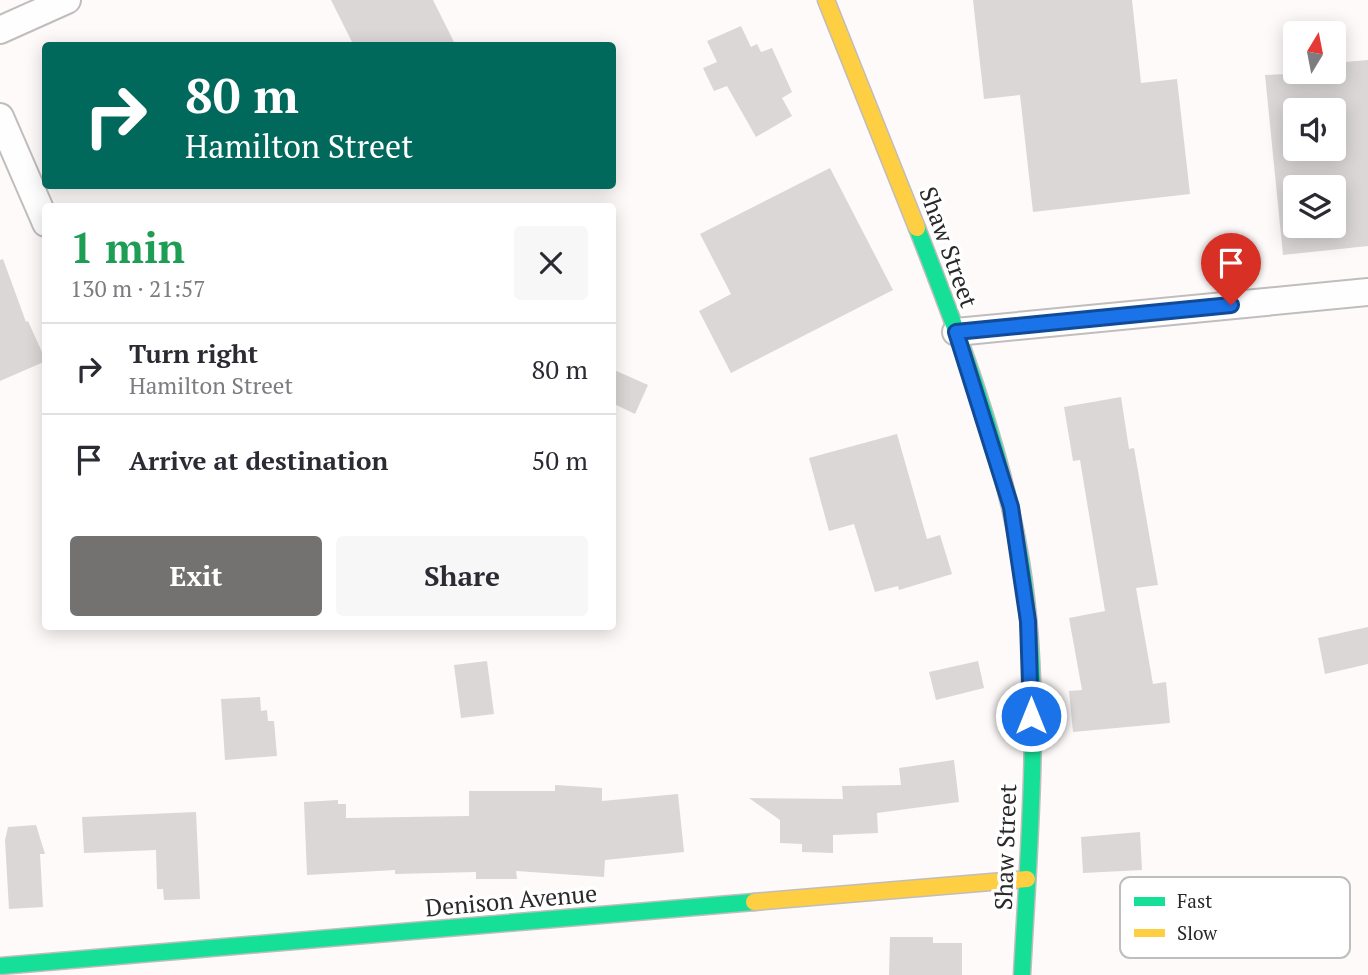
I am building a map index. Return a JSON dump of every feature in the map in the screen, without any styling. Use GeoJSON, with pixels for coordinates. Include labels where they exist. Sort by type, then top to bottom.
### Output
{"type":"FeatureCollection","features":[{"type":"Feature","properties":{"kind":"street"},"geometry":{"type":"LineString","coordinates":[[0,30],[67,0]]}},
{"type":"Feature","properties":{"kind":"street","name":"Shaw Street"},"geometry":{"type":"LineString","coordinates":[[826,0],[905,194],[956,332],[1011,507],[1021,564],[1031,678],[1022,975]]}},
{"type":"Feature","properties":{"kind":"street"},"geometry":{"type":"LineString","coordinates":[[0,117],[42,214]]}},
{"type":"Feature","properties":{"kind":"street"},"geometry":{"type":"LineString","coordinates":[[956,332],[1368,292]]}},
{"type":"Feature","properties":{"kind":"street","name":"Denison Avenue"},"geometry":{"type":"LineString","coordinates":[[0,966],[1027,879]]}},
{"type":"Feature","properties":{"kind":"building"},"geometry":{"type":"Polygon","coordinates":[[[331,0],[433,0],[454,42],[352,42],[331,0]]]}},
{"type":"Feature","properties":{"kind":"building"},"geometry":{"type":"Polygon","coordinates":[[[973,0],[1132,0],[1141,83],[1177,79],[1190,194],[1033,212],[1020,95],[984,99],[973,0]]]}},
{"type":"Feature","properties":{"kind":"building"},"geometry":{"type":"Polygon","coordinates":[[[741,26],[751,47],[757,44],[761,52],[772,48],[792,92],[782,98],[792,116],[756,137],[727,86],[714,91],[703,68],[717,62],[707,41],[741,26]]]}},
{"type":"Feature","properties":{"kind":"building"},"geometry":{"type":"Polygon","coordinates":[[[1368,60],[1368,246],[1283,255],[1265,75],[1283,74],[1283,84],[1346,84],[1346,62],[1368,60]]]}},
{"type":"Feature","properties":{"kind":"building"},"geometry":{"type":"Polygon","coordinates":[[[830,168],[893,290],[731,373],[699,311],[731,294],[700,234],[830,168]]]}},
{"type":"Feature","properties":{"kind":"building"},"geometry":{"type":"Polygon","coordinates":[[[3,259],[26,322],[28,321],[42,352],[42,363],[0,381],[0,260],[3,259]]]}},
{"type":"Feature","properties":{"kind":"building"},"geometry":{"type":"Polygon","coordinates":[[[616,371],[648,385],[635,414],[616,405],[616,371]]]}},
{"type":"Feature","properties":{"kind":"building"},"geometry":{"type":"Polygon","coordinates":[[[1121,397],[1129,449],[1134,448],[1158,585],[1136,588],[1153,684],[1166,682],[1170,723],[1073,732],[1069,691],[1082,690],[1069,618],[1105,611],[1080,460],[1073,461],[1064,407],[1121,397]]]}},
{"type":"Feature","properties":{"kind":"building"},"geometry":{"type":"Polygon","coordinates":[[[897,434],[927,539],[940,535],[952,574],[899,590],[898,586],[875,592],[854,524],[829,531],[809,458],[897,434]]]}},
{"type":"Feature","properties":{"kind":"building"},"geometry":{"type":"Polygon","coordinates":[[[1368,627],[1368,664],[1325,674],[1318,638],[1368,627]]]}},
{"type":"Feature","properties":{"kind":"building"},"geometry":{"type":"Polygon","coordinates":[[[487,661],[494,714],[461,718],[454,665],[487,661]]]}},
{"type":"Feature","properties":{"kind":"building"},"geometry":{"type":"Polygon","coordinates":[[[978,661],[984,688],[936,700],[929,672],[978,661]]]}},
{"type":"Feature","properties":{"kind":"building"},"geometry":{"type":"Polygon","coordinates":[[[260,697],[261,711],[267,710],[268,721],[274,721],[277,756],[225,760],[221,699],[260,697]]]}},
{"type":"Feature","properties":{"kind":"building"},"geometry":{"type":"Polygon","coordinates":[[[954,760],[959,802],[877,813],[878,833],[833,835],[833,853],[802,852],[802,844],[780,843],[780,820],[749,798],[843,799],[842,786],[901,785],[899,768],[954,760]]]}},
{"type":"Feature","properties":{"kind":"building"},"geometry":{"type":"Polygon","coordinates":[[[555,785],[602,788],[602,801],[678,794],[684,852],[605,860],[604,877],[516,871],[517,879],[476,879],[476,872],[395,874],[395,870],[307,875],[304,802],[338,800],[338,804],[346,804],[346,818],[469,816],[469,791],[555,791],[555,785]]]}},
{"type":"Feature","properties":{"kind":"building"},"geometry":{"type":"Polygon","coordinates":[[[196,812],[200,899],[164,900],[163,889],[157,889],[156,850],[84,853],[82,817],[196,812]]]}},
{"type":"Feature","properties":{"kind":"building"},"geometry":{"type":"Polygon","coordinates":[[[36,825],[45,854],[40,854],[43,907],[9,909],[5,840],[8,827],[36,825]]]}},
{"type":"Feature","properties":{"kind":"building"},"geometry":{"type":"Polygon","coordinates":[[[1140,832],[1142,870],[1083,873],[1081,837],[1140,832]]]}},
{"type":"Feature","properties":{"kind":"building"},"geometry":{"type":"Polygon","coordinates":[[[890,937],[933,937],[933,943],[962,943],[962,975],[889,975],[890,937]]]}},
{"type":"Feature","properties":{"kind":"traffic: fast"},"geometry":{"type":"LineString","coordinates":[[917,228],[978,392],[1003,477],[1021,562],[1028,613],[1033,716],[1031,820],[1022,975]]}},
{"type":"Feature","properties":{"kind":"traffic: fast"},"geometry":{"type":"LineString","coordinates":[[0,966],[754,902]]}},
{"type":"Feature","properties":{"kind":"traffic: slow"},"geometry":{"type":"LineString","coordinates":[[826,0],[917,228]]}},
{"type":"Feature","properties":{"kind":"traffic: slow"},"geometry":{"type":"LineString","coordinates":[[754,902],[1027,879]]}},
{"type":"Feature","properties":{"kind":"route"},"geometry":{"type":"LineString","coordinates":[[1031,716],[1028,621],[1011,507],[956,332],[1231,305]]}}]}
